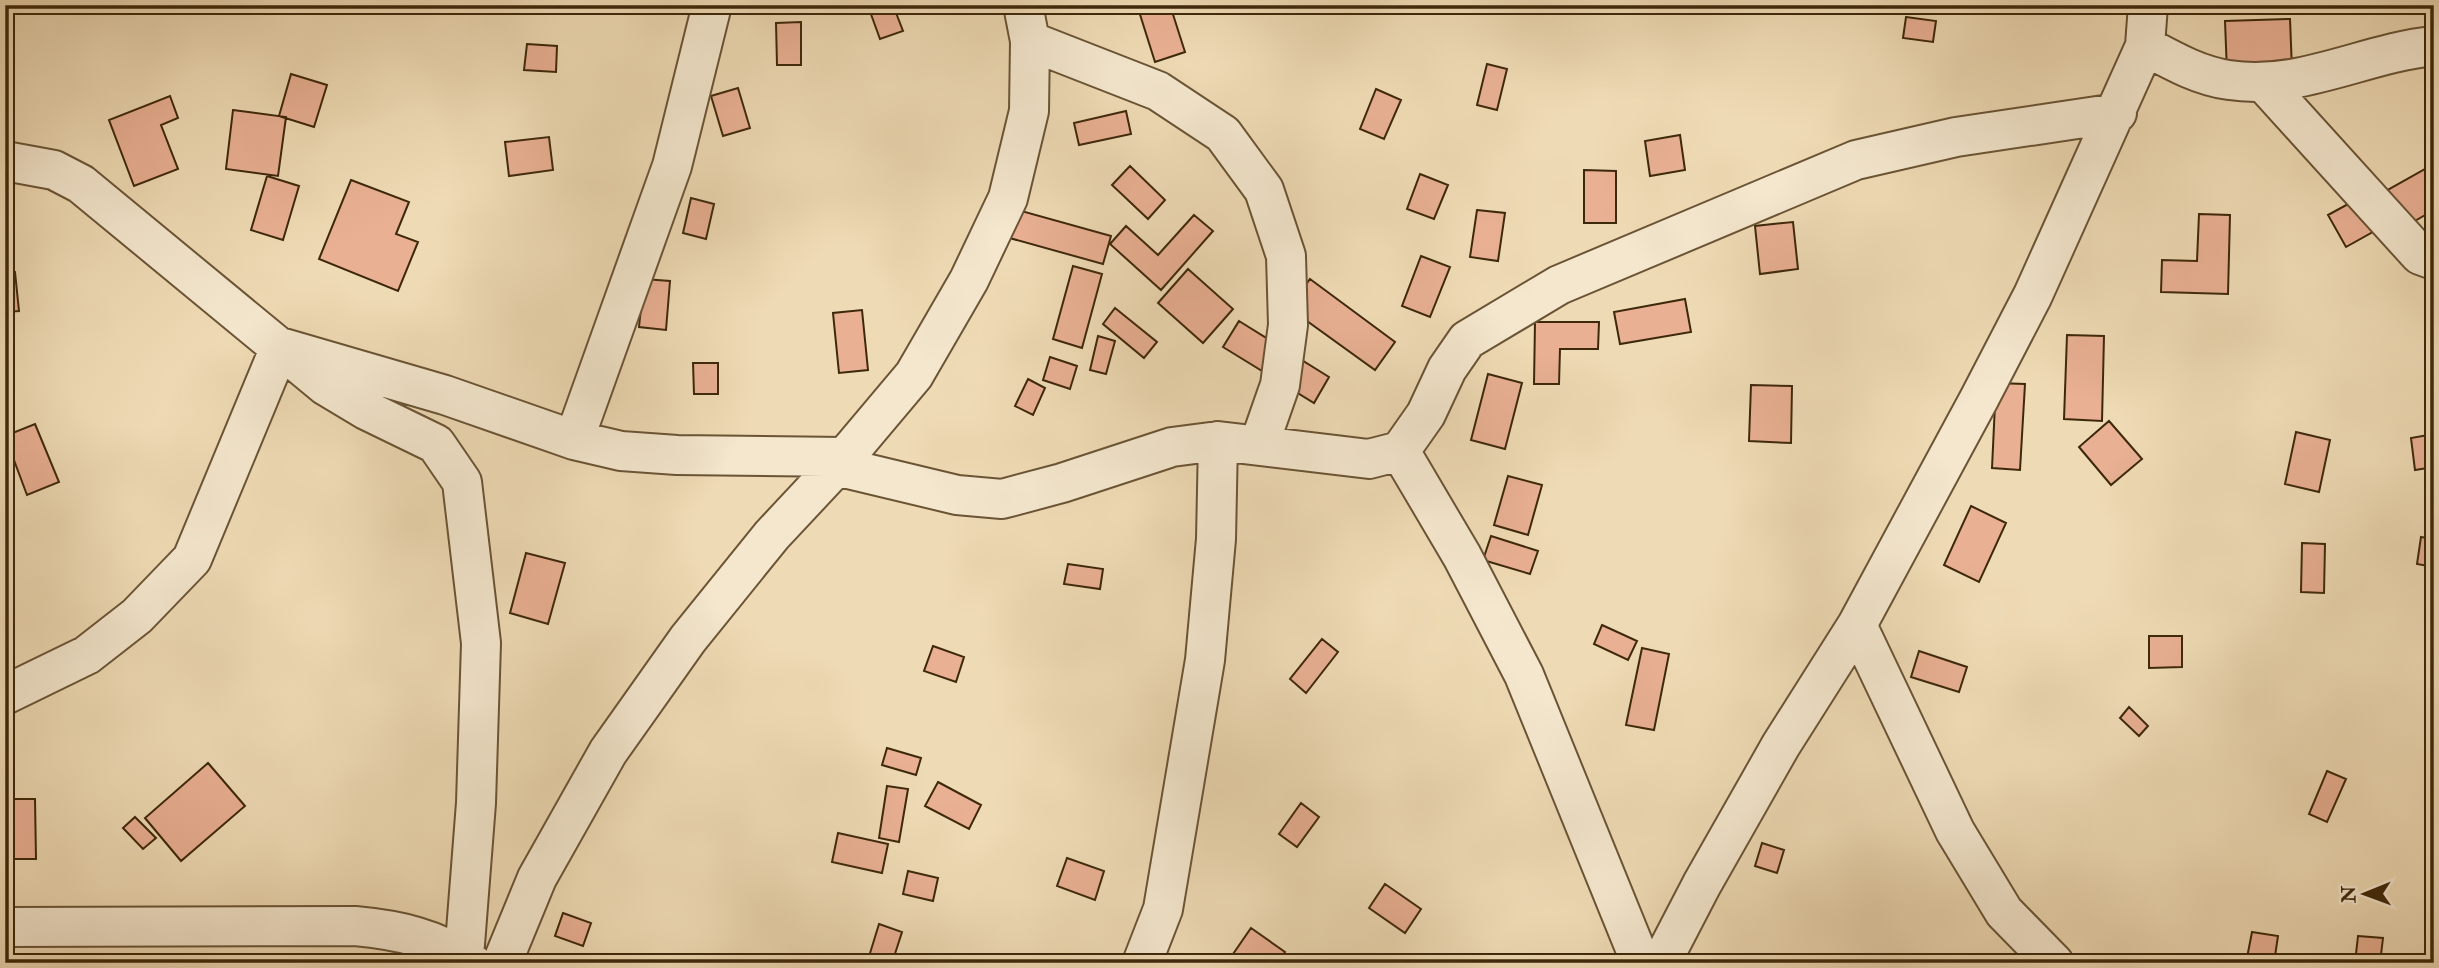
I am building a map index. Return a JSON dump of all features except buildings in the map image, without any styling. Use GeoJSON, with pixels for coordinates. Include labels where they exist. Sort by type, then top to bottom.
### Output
{"type":"FeatureCollection","features":[{"type":"Feature","properties":{"kind":"street"},"geometry":{"type":"LineString","coordinates":[[574,440],[671,166],[712,5]]}},
{"type":"Feature","properties":{"kind":"street"},"geometry":{"type":"LineString","coordinates":[[1661,963],[1781,745],[1857,625],[2033,295],[2145,46],[2148,5]]}},
{"type":"Feature","properties":{"kind":"street"},"geometry":{"type":"LineString","coordinates":[[502,963],[537,878],[608,752],[688,639],[772,535],[840,462],[914,375],[969,281],[1008,198],[1029,111],[1026,23],[1158,91],[1223,134],[1264,190],[1286,256],[1288,325],[1280,386],[1259,445]]}},
{"type":"Feature","properties":{"kind":"street"},"geometry":{"type":"LineString","coordinates":[[2145,46],[2187,68],[2214,76],[2264,83],[2305,78],[2410,48],[2434,46]]}},
{"type":"Feature","properties":{"kind":"street"},"geometry":{"type":"LineString","coordinates":[[2264,83],[2411,246],[2420,255],[2434,260]]}},
{"type":"Feature","properties":{"kind":"street"},"geometry":{"type":"LineString","coordinates":[[280,347],[445,395],[574,440],[621,450],[677,455],[840,462],[957,495],[1002,499],[1062,483],[1172,447],[1218,441],[1369,459],[1400,451],[1426,414],[1447,369],[1467,340],[1559,285],[1856,160],[1956,137],[2117,113]]}},
{"type":"Feature","properties":{"kind":"street"},"geometry":{"type":"LineString","coordinates":[[5,927],[355,926],[395,929],[431,940],[468,960],[481,643],[461,482],[436,444],[326,386],[81,184],[54,170],[9,164]]}},
{"type":"Feature","properties":{"kind":"street"},"geometry":{"type":"LineString","coordinates":[[5,695],[88,654],[137,616],[192,559],[280,347]]}},
{"type":"Feature","properties":{"kind":"street"},"geometry":{"type":"LineString","coordinates":[[1142,963],[1163,909],[1203,673],[1216,539],[1218,441]]}},
{"type":"Feature","properties":{"kind":"street"},"geometry":{"type":"LineString","coordinates":[[1400,451],[1462,556],[1524,675],[1641,963]]}},
{"type":"Feature","properties":{"kind":"street"},"geometry":{"type":"LineString","coordinates":[[1857,625],[1955,831],[2004,912],[2054,963]]}}]}
